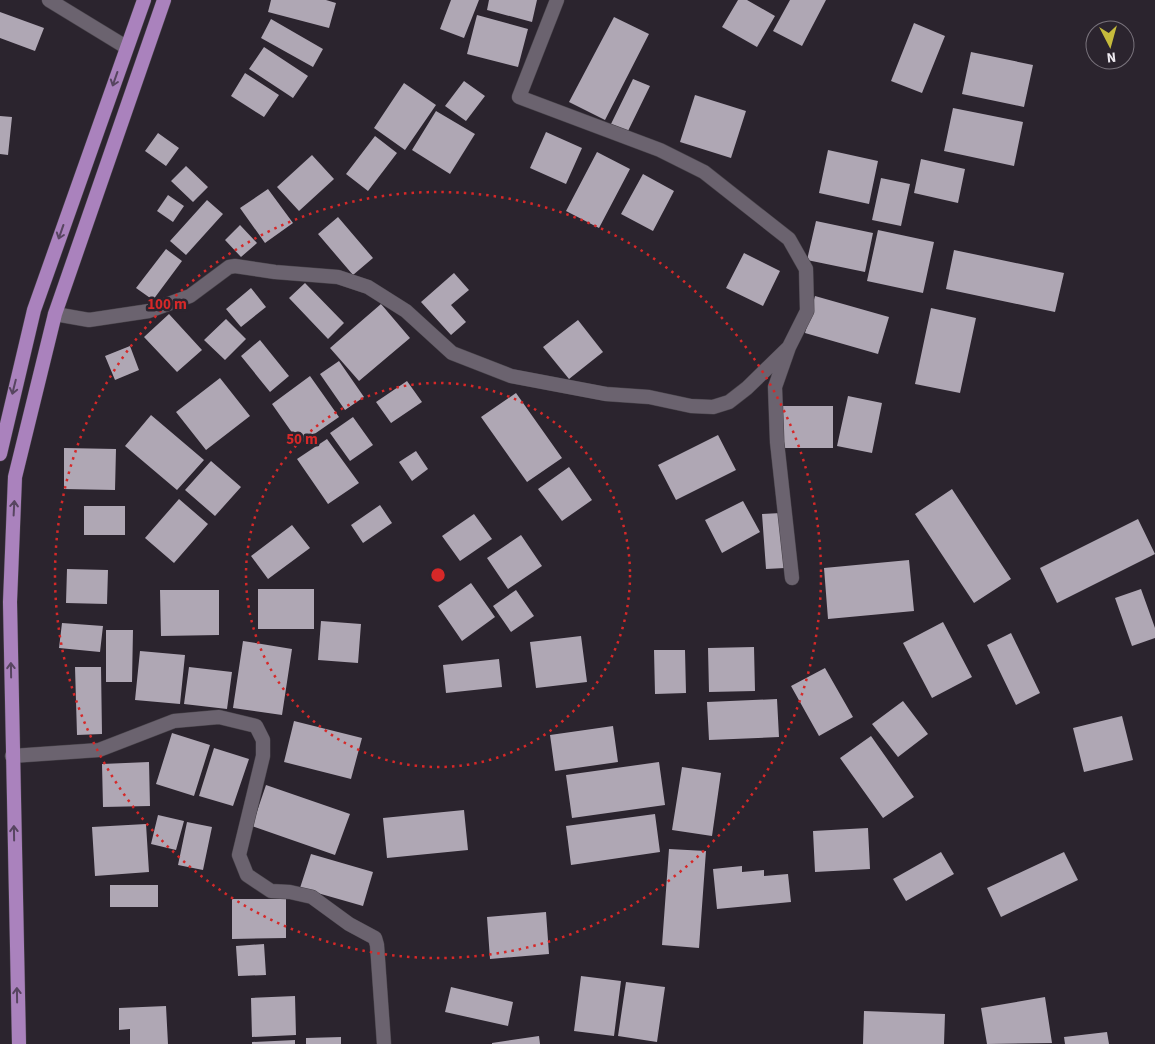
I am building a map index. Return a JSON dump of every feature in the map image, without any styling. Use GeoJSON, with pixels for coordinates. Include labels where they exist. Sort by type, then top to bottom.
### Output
{"type":"FeatureCollection","features":[{"type":"Feature","properties":{"kind":"main road"},"geometry":{"type":"LineString","coordinates":[[0,454],[34,310],[144,0]]}},
{"type":"Feature","properties":{"kind":"main road"},"geometry":{"type":"LineString","coordinates":[[19,1044],[10,602],[15,477],[55,314],[164,0]]}},
{"type":"Feature","properties":{"kind":"street"},"geometry":{"type":"LineString","coordinates":[[49,0],[126,47]]}},
{"type":"Feature","properties":{"kind":"street"},"geometry":{"type":"LineString","coordinates":[[557,0],[519,97],[660,150],[691,165],[720,184],[789,239],[806,269],[807,311],[789,347],[775,387],[777,442],[792,578]]}},
{"type":"Feature","properties":{"kind":"street"},"geometry":{"type":"LineString","coordinates":[[55,314],[89,320],[149,311],[190,296],[229,267],[235,266],[275,272],[338,277],[368,288],[406,311],[452,353],[511,376],[606,394],[649,397],[691,406],[713,407],[730,402],[789,347]]}},
{"type":"Feature","properties":{"kind":"street"},"geometry":{"type":"LineString","coordinates":[[12,756],[99,750],[174,722],[219,717],[256,726],[263,740],[263,756],[239,855],[247,875],[271,891],[290,892],[312,897],[349,924],[375,938],[384,1044]]}},
{"type":"Feature","properties":{"kind":"building"},"geometry":{"type":"Polygon","coordinates":[[[271,0],[326,0],[336,3],[329,28],[268,12],[271,0]]]}},
{"type":"Feature","properties":{"kind":"building"},"geometry":{"type":"Polygon","coordinates":[[[451,0],[479,0],[464,38],[440,29],[451,0]]]}},
{"type":"Feature","properties":{"kind":"building"},"geometry":{"type":"Polygon","coordinates":[[[489,0],[537,0],[532,22],[487,10],[489,0]]]}},
{"type":"Feature","properties":{"kind":"building"},"geometry":{"type":"Polygon","coordinates":[[[738,0],[747,0],[775,16],[757,47],[722,27],[738,0]]]}},
{"type":"Feature","properties":{"kind":"building"},"geometry":{"type":"Polygon","coordinates":[[[790,0],[826,0],[802,46],[773,31],[790,0]]]}},
{"type":"Feature","properties":{"kind":"building"},"geometry":{"type":"Polygon","coordinates":[[[0,12],[44,28],[35,51],[0,38],[0,12]]]}},
{"type":"Feature","properties":{"kind":"building"},"geometry":{"type":"Polygon","coordinates":[[[477,15],[528,29],[518,67],[467,54],[477,15]]]}},
{"type":"Feature","properties":{"kind":"building"},"geometry":{"type":"Polygon","coordinates":[[[614,17],[649,34],[605,120],[569,102],[614,17]]]}},
{"type":"Feature","properties":{"kind":"building"},"geometry":{"type":"Polygon","coordinates":[[[271,19],[323,49],[313,67],[261,38],[271,19]]]}},
{"type":"Feature","properties":{"kind":"building"},"geometry":{"type":"Polygon","coordinates":[[[914,23],[945,36],[922,93],[891,81],[914,23]]]}},
{"type":"Feature","properties":{"kind":"building"},"geometry":{"type":"Polygon","coordinates":[[[264,47],[308,76],[293,98],[249,69],[264,47]]]}},
{"type":"Feature","properties":{"kind":"building"},"geometry":{"type":"Polygon","coordinates":[[[971,52],[1033,65],[1024,107],[962,94],[971,52]]]}},
{"type":"Feature","properties":{"kind":"building"},"geometry":{"type":"Polygon","coordinates":[[[245,73],[279,95],[264,117],[231,96],[245,73]]]}},
{"type":"Feature","properties":{"kind":"building"},"geometry":{"type":"Polygon","coordinates":[[[633,79],[650,86],[628,131],[611,124],[633,79]]]}},
{"type":"Feature","properties":{"kind":"building"},"geometry":{"type":"Polygon","coordinates":[[[464,81],[485,96],[466,121],[445,106],[464,81]]]}},
{"type":"Feature","properties":{"kind":"building"},"geometry":{"type":"Polygon","coordinates":[[[404,83],[436,105],[405,150],[374,128],[404,83]]]}},
{"type":"Feature","properties":{"kind":"building"},"geometry":{"type":"Polygon","coordinates":[[[695,95],[746,111],[731,158],[680,142],[695,95]]]}},
{"type":"Feature","properties":{"kind":"building"},"geometry":{"type":"Polygon","coordinates":[[[953,108],[1023,122],[1014,166],[944,151],[953,108]]]}},
{"type":"Feature","properties":{"kind":"building"},"geometry":{"type":"Polygon","coordinates":[[[436,111],[475,134],[450,174],[412,150],[436,111]]]}},
{"type":"Feature","properties":{"kind":"building"},"geometry":{"type":"Polygon","coordinates":[[[0,116],[12,117],[8,155],[0,154],[0,116]]]}},
{"type":"Feature","properties":{"kind":"building"},"geometry":{"type":"Polygon","coordinates":[[[546,132],[582,148],[566,184],[530,168],[546,132]]]}},
{"type":"Feature","properties":{"kind":"building"},"geometry":{"type":"Polygon","coordinates":[[[158,133],[179,148],[166,166],[145,151],[158,133]]]}},
{"type":"Feature","properties":{"kind":"building"},"geometry":{"type":"Polygon","coordinates":[[[375,136],[397,153],[368,191],[346,174],[375,136]]]}},
{"type":"Feature","properties":{"kind":"building"},"geometry":{"type":"Polygon","coordinates":[[[828,150],[878,161],[869,204],[819,193],[828,150]]]}},
{"type":"Feature","properties":{"kind":"building"},"geometry":{"type":"Polygon","coordinates":[[[597,152],[630,169],[599,228],[566,211],[597,152]]]}},
{"type":"Feature","properties":{"kind":"building"},"geometry":{"type":"Polygon","coordinates":[[[312,155],[334,179],[299,211],[277,187],[312,155]]]}},
{"type":"Feature","properties":{"kind":"building"},"geometry":{"type":"Polygon","coordinates":[[[921,159],[965,169],[958,203],[914,193],[921,159]]]}},
{"type":"Feature","properties":{"kind":"building"},"geometry":{"type":"Polygon","coordinates":[[[186,166],[208,187],[193,202],[171,181],[186,166]]]}},
{"type":"Feature","properties":{"kind":"building"},"geometry":{"type":"Polygon","coordinates":[[[643,174],[674,191],[653,231],[621,214],[643,174]]]}},
{"type":"Feature","properties":{"kind":"building"},"geometry":{"type":"Polygon","coordinates":[[[881,178],[910,184],[901,226],[872,220],[881,178]]]}},
{"type":"Feature","properties":{"kind":"building"},"geometry":{"type":"Polygon","coordinates":[[[268,189],[293,223],[265,243],[240,208],[268,189]]]}},
{"type":"Feature","properties":{"kind":"building"},"geometry":{"type":"Polygon","coordinates":[[[168,195],[184,206],[173,222],[157,211],[168,195]]]}},
{"type":"Feature","properties":{"kind":"building"},"geometry":{"type":"Polygon","coordinates":[[[207,200],[223,214],[186,255],[170,241],[207,200]]]}},
{"type":"Feature","properties":{"kind":"building"},"geometry":{"type":"Polygon","coordinates":[[[338,217],[373,258],[353,275],[318,234],[338,217]]]}},
{"type":"Feature","properties":{"kind":"building"},"geometry":{"type":"Polygon","coordinates":[[[816,221],[873,233],[865,272],[807,260],[816,221]]]}},
{"type":"Feature","properties":{"kind":"building"},"geometry":{"type":"Polygon","coordinates":[[[240,225],[257,243],[241,257],[225,240],[240,225]]]}},
{"type":"Feature","properties":{"kind":"building"},"geometry":{"type":"Polygon","coordinates":[[[878,230],[934,242],[923,293],[867,281],[878,230]]]}},
{"type":"Feature","properties":{"kind":"building"},"geometry":{"type":"Polygon","coordinates":[[[166,249],[182,261],[153,300],[136,288],[166,249]]]}},
{"type":"Feature","properties":{"kind":"building"},"geometry":{"type":"Polygon","coordinates":[[[954,250],[1064,273],[1055,312],[946,289],[954,250]]]}},
{"type":"Feature","properties":{"kind":"building"},"geometry":{"type":"Polygon","coordinates":[[[744,253],[780,271],[763,306],[726,288],[744,253]]]}},
{"type":"Feature","properties":{"kind":"building"},"geometry":{"type":"Polygon","coordinates":[[[454,273],[469,290],[451,305],[466,322],[451,335],[421,302],[454,273]]]}},
{"type":"Feature","properties":{"kind":"building"},"geometry":{"type":"Polygon","coordinates":[[[305,283],[344,323],[328,339],[289,298],[305,283]]]}},
{"type":"Feature","properties":{"kind":"building"},"geometry":{"type":"Polygon","coordinates":[[[251,288],[266,307],[241,327],[226,309],[251,288]]]}},
{"type":"Feature","properties":{"kind":"building"},"geometry":{"type":"Polygon","coordinates":[[[815,296],[889,317],[878,354],[805,333],[815,296]]]}},
{"type":"Feature","properties":{"kind":"building"},"geometry":{"type":"Polygon","coordinates":[[[381,304],[410,338],[359,381],[330,348],[381,304]]]}},
{"type":"Feature","properties":{"kind":"building"},"geometry":{"type":"Polygon","coordinates":[[[931,308],[976,318],[960,393],[915,384],[931,308]]]}},
{"type":"Feature","properties":{"kind":"building"},"geometry":{"type":"Polygon","coordinates":[[[169,314],[202,350],[177,372],[144,337],[169,314]]]}},
{"type":"Feature","properties":{"kind":"building"},"geometry":{"type":"Polygon","coordinates":[[[226,319],[246,339],[225,360],[204,340],[226,319]]]}},
{"type":"Feature","properties":{"kind":"building"},"geometry":{"type":"Polygon","coordinates":[[[578,320],[603,352],[569,379],[543,347],[578,320]]]}},
{"type":"Feature","properties":{"kind":"building"},"geometry":{"type":"Polygon","coordinates":[[[260,340],[289,376],[270,392],[241,356],[260,340]]]}},
{"type":"Feature","properties":{"kind":"building"},"geometry":{"type":"Polygon","coordinates":[[[130,346],[139,370],[115,380],[105,356],[130,346]]]}},
{"type":"Feature","properties":{"kind":"building"},"geometry":{"type":"Polygon","coordinates":[[[339,361],[364,397],[345,410],[320,374],[339,361]]]}},
{"type":"Feature","properties":{"kind":"building"},"geometry":{"type":"Polygon","coordinates":[[[310,376],[339,417],[300,444],[272,404],[310,376]]]}},
{"type":"Feature","properties":{"kind":"building"},"geometry":{"type":"Polygon","coordinates":[[[220,378],[250,416],[206,450],[176,412],[220,378]]]}},
{"type":"Feature","properties":{"kind":"building"},"geometry":{"type":"Polygon","coordinates":[[[407,381],[422,402],[391,423],[376,402],[407,381]]]}},
{"type":"Feature","properties":{"kind":"building"},"geometry":{"type":"Polygon","coordinates":[[[516,393],[562,458],[527,482],[481,417],[516,393]]]}},
{"type":"Feature","properties":{"kind":"building"},"geometry":{"type":"Polygon","coordinates":[[[848,396],[882,403],[872,453],[837,446],[848,396]]]}},
{"type":"Feature","properties":{"kind":"building"},"geometry":{"type":"Polygon","coordinates":[[[780,406],[833,406],[833,448],[780,448],[780,406]]]}},
{"type":"Feature","properties":{"kind":"building"},"geometry":{"type":"Polygon","coordinates":[[[151,415],[204,460],[177,490],[125,446],[151,415]]]}},
{"type":"Feature","properties":{"kind":"building"},"geometry":{"type":"Polygon","coordinates":[[[353,417],[373,445],[350,461],[330,433],[353,417]]]}},
{"type":"Feature","properties":{"kind":"building"},"geometry":{"type":"Polygon","coordinates":[[[718,435],[736,470],[676,500],[658,465],[718,435]]]}},
{"type":"Feature","properties":{"kind":"building"},"geometry":{"type":"Polygon","coordinates":[[[327,439],[359,483],[328,504],[297,459],[327,439]]]}},
{"type":"Feature","properties":{"kind":"building"},"geometry":{"type":"Polygon","coordinates":[[[64,448],[116,449],[115,490],[64,489],[64,448]]]}},
{"type":"Feature","properties":{"kind":"building"},"geometry":{"type":"Polygon","coordinates":[[[416,451],[428,469],[412,481],[399,462],[416,451]]]}},
{"type":"Feature","properties":{"kind":"building"},"geometry":{"type":"Polygon","coordinates":[[[211,461],[241,487],[215,516],[185,490],[211,461]]]}},
{"type":"Feature","properties":{"kind":"building"},"geometry":{"type":"Polygon","coordinates":[[[569,467],[592,500],[562,521],[538,489],[569,467]]]}},
{"type":"Feature","properties":{"kind":"building"},"geometry":{"type":"Polygon","coordinates":[[[952,489],[1011,579],[974,603],[915,514],[952,489]]]}},
{"type":"Feature","properties":{"kind":"building"},"geometry":{"type":"Polygon","coordinates":[[[179,499],[208,524],[174,563],[145,538],[179,499]]]}},
{"type":"Feature","properties":{"kind":"building"},"geometry":{"type":"Polygon","coordinates":[[[743,501],[760,532],[722,553],[705,520],[743,501]]]}},
{"type":"Feature","properties":{"kind":"building"},"geometry":{"type":"Polygon","coordinates":[[[380,505],[392,523],[363,543],[351,525],[380,505]]]}},
{"type":"Feature","properties":{"kind":"building"},"geometry":{"type":"Polygon","coordinates":[[[84,506],[125,506],[125,535],[84,535],[84,506]]]}},
{"type":"Feature","properties":{"kind":"building"},"geometry":{"type":"Polygon","coordinates":[[[781,513],[785,568],[766,569],[762,514],[781,513]]]}},
{"type":"Feature","properties":{"kind":"building"},"geometry":{"type":"Polygon","coordinates":[[[474,514],[492,539],[460,561],[442,536],[474,514]]]}},
{"type":"Feature","properties":{"kind":"building"},"geometry":{"type":"Polygon","coordinates":[[[1138,519],[1155,554],[1057,603],[1040,568],[1138,519]]]}},
{"type":"Feature","properties":{"kind":"building"},"geometry":{"type":"Polygon","coordinates":[[[292,525],[310,548],[268,579],[251,556],[292,525]]]}},
{"type":"Feature","properties":{"kind":"building"},"geometry":{"type":"Polygon","coordinates":[[[521,535],[542,566],[508,589],[487,558],[521,535]]]}},
{"type":"Feature","properties":{"kind":"building"},"geometry":{"type":"Polygon","coordinates":[[[909,560],[914,611],[828,619],[824,568],[909,560]]]}},
{"type":"Feature","properties":{"kind":"building"},"geometry":{"type":"Polygon","coordinates":[[[67,569],[108,570],[107,604],[66,603],[67,569]]]}},
{"type":"Feature","properties":{"kind":"building"},"geometry":{"type":"Polygon","coordinates":[[[471,583],[495,617],[462,641],[438,606],[471,583]]]}},
{"type":"Feature","properties":{"kind":"building"},"geometry":{"type":"Polygon","coordinates":[[[258,589],[314,589],[314,629],[258,629],[258,589]]]}},
{"type":"Feature","properties":{"kind":"building"},"geometry":{"type":"Polygon","coordinates":[[[1141,589],[1155,628],[1155,638],[1132,646],[1115,598],[1141,589]]]}},
{"type":"Feature","properties":{"kind":"building"},"geometry":{"type":"Polygon","coordinates":[[[160,590],[219,590],[219,635],[161,636],[160,590]]]}},
{"type":"Feature","properties":{"kind":"building"},"geometry":{"type":"Polygon","coordinates":[[[516,590],[534,616],[511,632],[493,606],[516,590]]]}},
{"type":"Feature","properties":{"kind":"building"},"geometry":{"type":"Polygon","coordinates":[[[321,621],[361,624],[358,663],[318,660],[321,621]]]}},
{"type":"Feature","properties":{"kind":"building"},"geometry":{"type":"Polygon","coordinates":[[[943,622],[972,677],[932,698],[903,643],[943,622]]]}},
{"type":"Feature","properties":{"kind":"building"},"geometry":{"type":"Polygon","coordinates":[[[62,623],[103,626],[100,652],[59,648],[62,623]]]}},
{"type":"Feature","properties":{"kind":"building"},"geometry":{"type":"Polygon","coordinates":[[[106,630],[133,630],[132,682],[106,682],[106,630]]]}},
{"type":"Feature","properties":{"kind":"building"},"geometry":{"type":"Polygon","coordinates":[[[1011,633],[1040,693],[1016,705],[987,645],[1011,633]]]}},
{"type":"Feature","properties":{"kind":"building"},"geometry":{"type":"Polygon","coordinates":[[[581,636],[587,682],[536,688],[530,642],[581,636]]]}},
{"type":"Feature","properties":{"kind":"building"},"geometry":{"type":"Polygon","coordinates":[[[243,641],[292,649],[282,715],[233,708],[243,641]]]}},
{"type":"Feature","properties":{"kind":"building"},"geometry":{"type":"Polygon","coordinates":[[[754,647],[755,691],[709,692],[708,648],[754,647]]]}},
{"type":"Feature","properties":{"kind":"building"},"geometry":{"type":"Polygon","coordinates":[[[654,650],[685,650],[686,693],[655,694],[654,650]]]}},
{"type":"Feature","properties":{"kind":"building"},"geometry":{"type":"Polygon","coordinates":[[[140,651],[185,655],[180,704],[135,700],[140,651]]]}},
{"type":"Feature","properties":{"kind":"building"},"geometry":{"type":"Polygon","coordinates":[[[499,659],[502,687],[446,693],[443,665],[499,659]]]}},
{"type":"Feature","properties":{"kind":"building"},"geometry":{"type":"Polygon","coordinates":[[[75,667],[101,667],[102,734],[77,735],[75,667]]]}},
{"type":"Feature","properties":{"kind":"building"},"geometry":{"type":"Polygon","coordinates":[[[189,667],[232,672],[227,709],[184,704],[189,667]]]}},
{"type":"Feature","properties":{"kind":"building"},"geometry":{"type":"Polygon","coordinates":[[[825,668],[853,717],[819,736],[791,686],[825,668]]]}},
{"type":"Feature","properties":{"kind":"building"},"geometry":{"type":"Polygon","coordinates":[[[777,699],[779,737],[709,740],[707,702],[777,699]]]}},
{"type":"Feature","properties":{"kind":"building"},"geometry":{"type":"Polygon","coordinates":[[[903,701],[928,734],[898,757],[872,724],[903,701]]]}},
{"type":"Feature","properties":{"kind":"building"},"geometry":{"type":"Polygon","coordinates":[[[1122,716],[1133,760],[1084,772],[1073,728],[1122,716]]]}},
{"type":"Feature","properties":{"kind":"building"},"geometry":{"type":"Polygon","coordinates":[[[294,721],[362,738],[351,779],[284,762],[294,721]]]}},
{"type":"Feature","properties":{"kind":"building"},"geometry":{"type":"Polygon","coordinates":[[[613,726],[618,762],[555,771],[550,735],[613,726]]]}},
{"type":"Feature","properties":{"kind":"building"},"geometry":{"type":"Polygon","coordinates":[[[172,733],[210,745],[194,796],[156,784],[172,733]]]}},
{"type":"Feature","properties":{"kind":"building"},"geometry":{"type":"Polygon","coordinates":[[[871,736],[914,797],[883,818],[840,758],[871,736]]]}},
{"type":"Feature","properties":{"kind":"building"},"geometry":{"type":"Polygon","coordinates":[[[214,748],[249,759],[233,806],[199,796],[214,748]]]}},
{"type":"Feature","properties":{"kind":"building"},"geometry":{"type":"Polygon","coordinates":[[[149,762],[150,806],[103,807],[102,764],[149,762]]]}},
{"type":"Feature","properties":{"kind":"building"},"geometry":{"type":"Polygon","coordinates":[[[659,762],[665,805],[572,818],[566,775],[659,762]]]}},
{"type":"Feature","properties":{"kind":"building"},"geometry":{"type":"Polygon","coordinates":[[[682,767],[721,773],[712,836],[672,830],[682,767]]]}},
{"type":"Feature","properties":{"kind":"building"},"geometry":{"type":"Polygon","coordinates":[[[266,785],[350,814],[335,855],[252,826],[266,785]]]}},
{"type":"Feature","properties":{"kind":"building"},"geometry":{"type":"Polygon","coordinates":[[[464,810],[468,850],[387,858],[383,818],[464,810]]]}},
{"type":"Feature","properties":{"kind":"building"},"geometry":{"type":"Polygon","coordinates":[[[655,814],[660,852],[571,865],[566,826],[655,814]]]}},
{"type":"Feature","properties":{"kind":"building"},"geometry":{"type":"Polygon","coordinates":[[[158,815],[184,821],[176,850],[151,844],[158,815]]]}},
{"type":"Feature","properties":{"kind":"building"},"geometry":{"type":"Polygon","coordinates":[[[187,822],[212,827],[203,870],[178,865],[187,822]]]}},
{"type":"Feature","properties":{"kind":"building"},"geometry":{"type":"Polygon","coordinates":[[[146,824],[149,872],[95,876],[92,827],[146,824]]]}},
{"type":"Feature","properties":{"kind":"building"},"geometry":{"type":"Polygon","coordinates":[[[868,828],[870,869],[815,872],[813,831],[868,828]]]}},
{"type":"Feature","properties":{"kind":"building"},"geometry":{"type":"Polygon","coordinates":[[[669,849],[706,851],[699,948],[662,945],[669,849]]]}},
{"type":"Feature","properties":{"kind":"building"},"geometry":{"type":"Polygon","coordinates":[[[941,852],[954,874],[906,901],[893,879],[941,852]]]}},
{"type":"Feature","properties":{"kind":"building"},"geometry":{"type":"Polygon","coordinates":[[[1064,852],[1078,880],[1001,917],[987,888],[1064,852]]]}},
{"type":"Feature","properties":{"kind":"building"},"geometry":{"type":"Polygon","coordinates":[[[311,854],[373,872],[363,906],[300,888],[311,854]]]}},
{"type":"Feature","properties":{"kind":"building"},"geometry":{"type":"Polygon","coordinates":[[[742,866],[742,872],[764,870],[764,876],[788,874],[791,902],[717,909],[713,869],[742,866]]]}},
{"type":"Feature","properties":{"kind":"building"},"geometry":{"type":"Polygon","coordinates":[[[110,885],[158,885],[158,907],[110,907],[110,885]]]}},
{"type":"Feature","properties":{"kind":"building"},"geometry":{"type":"Polygon","coordinates":[[[232,899],[286,899],[286,938],[232,939],[232,899]]]}},
{"type":"Feature","properties":{"kind":"building"},"geometry":{"type":"Polygon","coordinates":[[[546,912],[549,954],[490,959],[487,917],[546,912]]]}},
{"type":"Feature","properties":{"kind":"building"},"geometry":{"type":"Polygon","coordinates":[[[264,944],[266,975],[238,976],[236,946],[264,944]]]}},
{"type":"Feature","properties":{"kind":"building"},"geometry":{"type":"Polygon","coordinates":[[[581,976],[621,981],[614,1036],[574,1031],[581,976]]]}},
{"type":"Feature","properties":{"kind":"building"},"geometry":{"type":"Polygon","coordinates":[[[626,982],[665,987],[657,1042],[618,1036],[626,982]]]}},
{"type":"Feature","properties":{"kind":"building"},"geometry":{"type":"Polygon","coordinates":[[[451,987],[513,1002],[508,1026],[445,1012],[451,987]]]}},
{"type":"Feature","properties":{"kind":"building"},"geometry":{"type":"Polygon","coordinates":[[[295,996],[296,1035],[252,1037],[251,998],[295,996]]]}},
{"type":"Feature","properties":{"kind":"building"},"geometry":{"type":"Polygon","coordinates":[[[1045,997],[1052,1043],[987,1044],[981,1008],[1045,997]]]}},
{"type":"Feature","properties":{"kind":"building"},"geometry":{"type":"Polygon","coordinates":[[[166,1006],[168,1044],[130,1044],[130,1029],[119,1030],[119,1008],[166,1006]]]}},
{"type":"Feature","properties":{"kind":"building"},"geometry":{"type":"Polygon","coordinates":[[[864,1011],[945,1014],[944,1044],[863,1044],[864,1011]]]}},
{"type":"Feature","properties":{"kind":"building"},"geometry":{"type":"Polygon","coordinates":[[[1107,1032],[1109,1044],[1065,1044],[1064,1037],[1107,1032]]]}},
{"type":"Feature","properties":{"kind":"building"},"geometry":{"type":"Polygon","coordinates":[[[539,1036],[540,1044],[492,1044],[492,1043],[539,1036]]]}},
{"type":"Feature","properties":{"kind":"building"},"geometry":{"type":"Polygon","coordinates":[[[341,1037],[341,1044],[306,1044],[306,1038],[341,1037]]]}},
{"type":"Feature","properties":{"kind":"building"},"geometry":{"type":"Polygon","coordinates":[[[295,1040],[295,1044],[252,1044],[252,1042],[295,1040]]]}}]}
